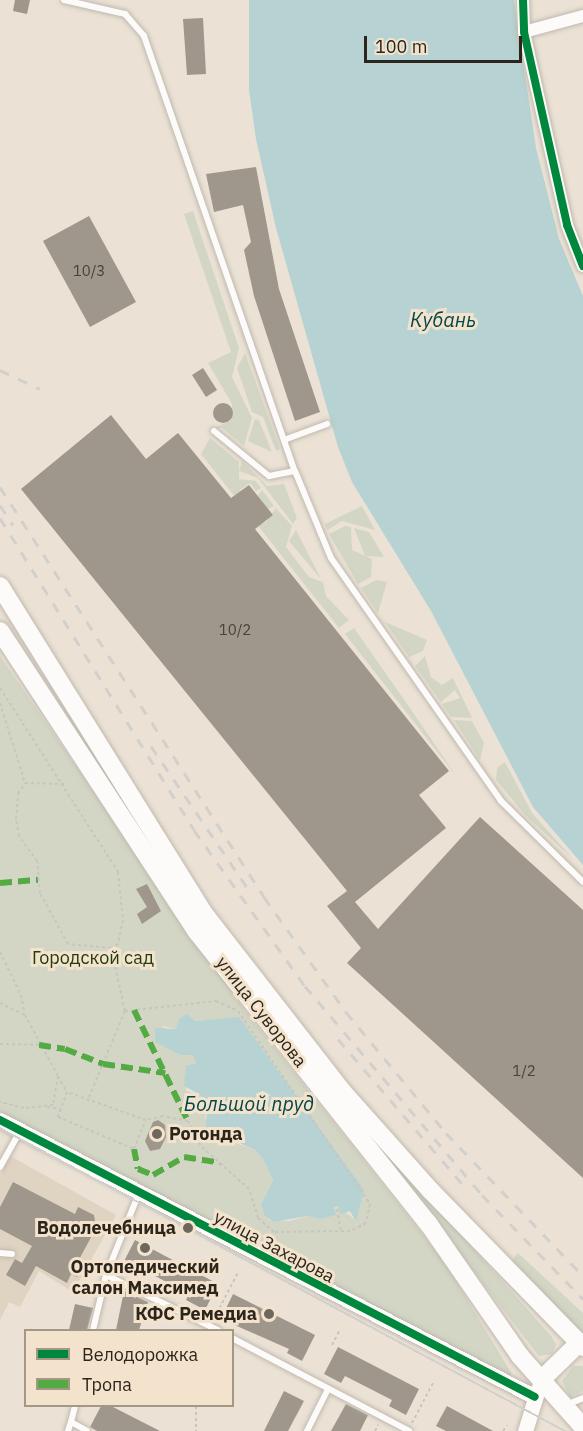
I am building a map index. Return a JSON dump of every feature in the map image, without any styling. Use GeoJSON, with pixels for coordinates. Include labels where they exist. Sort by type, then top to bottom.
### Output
{"type":"FeatureCollection","features":[{"type":"Feature","properties":{"kind":"main road","name":"улица Суворова"},"geometry":{"type":"LineString","coordinates":[[0,586],[47,666],[205,915],[341,1090],[431,1191],[581,1345]]}},
{"type":"Feature","properties":{"kind":"main road","name":"улица Суворова"},"geometry":{"type":"LineString","coordinates":[[0,598],[47,666]]}},
{"type":"Feature","properties":{"kind":"main road","name":"улица Суворова"},"geometry":{"type":"LineString","coordinates":[[0,631],[197,932],[428,1223],[538,1389]]}},
{"type":"Feature","properties":{"kind":"main road"},"geometry":{"type":"LineString","coordinates":[[538,1389],[581,1345]]}},
{"type":"Feature","properties":{"kind":"main road","name":"улица Захарова"},"geometry":{"type":"LineString","coordinates":[[538,1389],[583,1427]]}},
{"type":"Feature","properties":{"kind":"street"},"geometry":{"type":"LineString","coordinates":[[523,0],[524,32],[567,225],[583,266]]}},
{"type":"Feature","properties":{"kind":"street"},"geometry":{"type":"LineString","coordinates":[[524,32],[583,16]]}},
{"type":"Feature","properties":{"kind":"street","name":"улица Захарова"},"geometry":{"type":"LineString","coordinates":[[0,1120],[139,1192],[538,1389]]}},
{"type":"Feature","properties":{"kind":"street"},"geometry":{"type":"LineString","coordinates":[[525,1431],[538,1389]]}},
{"type":"Feature","properties":{"kind":"lane"},"geometry":{"type":"LineString","coordinates":[[64,0],[116,10],[130,16],[144,36],[295,471],[332,558],[415,681],[501,801],[583,882]]}},
{"type":"Feature","properties":{"kind":"lane"},"geometry":{"type":"LineString","coordinates":[[284,440],[327,424]]}},
{"type":"Feature","properties":{"kind":"lane"},"geometry":{"type":"LineString","coordinates":[[214,431],[269,476],[295,471]]}},
{"type":"Feature","properties":{"kind":"lane"},"geometry":{"type":"LineString","coordinates":[[0,1167],[20,1131]]}},
{"type":"Feature","properties":{"kind":"lane"},"geometry":{"type":"LineString","coordinates":[[93,1329],[106,1275],[139,1192]]}},
{"type":"Feature","properties":{"kind":"lane"},"geometry":{"type":"LineString","coordinates":[[0,1254],[12,1254]]}},
{"type":"Feature","properties":{"kind":"lane"},"geometry":{"type":"LineString","coordinates":[[106,1275],[215,1329]]}},
{"type":"Feature","properties":{"kind":"lane"},"geometry":{"type":"LineString","coordinates":[[234,1339],[408,1431]]}},
{"type":"Feature","properties":{"kind":"lane"},"geometry":{"type":"LineString","coordinates":[[307,1431],[328,1389]]}},
{"type":"Feature","properties":{"kind":"lane"},"geometry":{"type":"LineString","coordinates":[[562,1407],[583,1398]]}},
{"type":"Feature","properties":{"kind":"lane"},"geometry":{"type":"LineString","coordinates":[[68,1431],[75,1407]]}},
{"type":"Feature","properties":{"kind":"lane"},"geometry":{"type":"LineString","coordinates":[[71,1422],[87,1431]]}},
{"type":"Feature","properties":{"kind":"path"},"geometry":{"type":"LineString","coordinates":[[0,688],[65,784],[118,872],[123,920],[118,944],[111,948],[89,950],[68,944],[40,892],[37,861],[19,836],[16,819],[18,794],[25,783],[0,703]]}},
{"type":"Feature","properties":{"kind":"path"},"geometry":{"type":"LineString","coordinates":[[25,783],[65,784]]}},
{"type":"Feature","properties":{"kind":"path"},"geometry":{"type":"LineString","coordinates":[[89,1097],[125,1011],[111,948]]}},
{"type":"Feature","properties":{"kind":"path"},"geometry":{"type":"LineString","coordinates":[[0,952],[21,994],[25,1016],[67,1092],[89,1097],[146,1120],[163,1116],[188,1121],[200,1145],[249,1189],[258,1218],[274,1232],[341,1232],[366,1223],[370,1204],[238,1011],[216,1001],[125,1011]]}},
{"type":"Feature","properties":{"kind":"path"},"geometry":{"type":"LineString","coordinates":[[0,1003],[25,1016]]}},
{"type":"Feature","properties":{"kind":"path"},"geometry":{"type":"LineString","coordinates":[[0,1044],[39,1045]]}},
{"type":"Feature","properties":{"kind":"path"},"geometry":{"type":"LineString","coordinates":[[41,1106],[57,1101],[58,1076]]}},
{"type":"Feature","properties":{"kind":"path"},"geometry":{"type":"LineString","coordinates":[[67,1092],[58,1117],[135,1149],[146,1120]]}},
{"type":"Feature","properties":{"kind":"path"},"geometry":{"type":"LineString","coordinates":[[0,1102],[61,1109]]}},
{"type":"Feature","properties":{"kind":"path"},"geometry":{"type":"LineString","coordinates":[[337,1209],[341,1232]]}},
{"type":"Feature","properties":{"kind":"path"},"geometry":{"type":"LineString","coordinates":[[210,1327],[237,1274]]}},
{"type":"Feature","properties":{"kind":"path"},"geometry":{"type":"LineString","coordinates":[[332,1345],[339,1331]]}},
{"type":"Feature","properties":{"kind":"path"},"geometry":{"type":"LineString","coordinates":[[408,1431],[433,1383]]}},
{"type":"Feature","properties":{"kind":"path"},"geometry":{"type":"LineString","coordinates":[[195,1407],[196,1431]]}},
{"type":"Feature","properties":{"kind":"path"},"geometry":{"type":"LineString","coordinates":[[503,1431],[507,1425]]}},
{"type":"Feature","properties":{"kind":"shaded area"},"geometry":{"type":"Polygon","coordinates":[[[10,1156],[116,1215],[73,1292],[39,1271],[20,1307],[9,1302],[0,1320],[0,1175],[10,1156]]]}},
{"type":"Feature","properties":{"kind":"green space"},"geometry":{"type":"Polygon","coordinates":[[[193,211],[239,348],[232,377],[252,418],[244,446],[222,428],[215,428],[231,420],[232,404],[208,363],[231,352],[184,214],[193,211]]]}},
{"type":"Feature","properties":{"kind":"green space"},"geometry":{"type":"Polygon","coordinates":[[[245,353],[280,449],[276,451],[263,417],[252,412],[237,368],[245,353]]]}},
{"type":"Feature","properties":{"kind":"green space"},"geometry":{"type":"Polygon","coordinates":[[[255,419],[259,420],[272,452],[248,441],[255,419]]]}},
{"type":"Feature","properties":{"kind":"green space"},"geometry":{"type":"Polygon","coordinates":[[[210,438],[239,462],[239,479],[256,481],[261,488],[256,491],[250,483],[240,490],[250,505],[262,490],[274,506],[257,514],[265,523],[276,508],[292,526],[286,547],[309,577],[323,582],[326,596],[349,620],[339,628],[201,454],[210,438]]]}},
{"type":"Feature","properties":{"kind":"green space"},"geometry":{"type":"Polygon","coordinates":[[[242,461],[267,486],[284,484],[297,518],[293,524],[258,478],[239,471],[242,461]]]}},
{"type":"Feature","properties":{"kind":"green space"},"geometry":{"type":"Polygon","coordinates":[[[362,506],[375,530],[342,521],[327,530],[325,524],[362,506]]]}},
{"type":"Feature","properties":{"kind":"green space"},"geometry":{"type":"Polygon","coordinates":[[[345,526],[351,527],[352,550],[372,559],[371,577],[358,584],[329,534],[345,526]]]}},
{"type":"Feature","properties":{"kind":"green space"},"geometry":{"type":"Polygon","coordinates":[[[354,528],[369,532],[384,557],[365,556],[354,528]]]}},
{"type":"Feature","properties":{"kind":"green space"},"geometry":{"type":"Polygon","coordinates":[[[296,530],[320,577],[320,578],[289,541],[296,530]]]}},
{"type":"Feature","properties":{"kind":"green space"},"geometry":{"type":"Polygon","coordinates":[[[376,580],[387,582],[378,613],[361,588],[376,580]]]}},
{"type":"Feature","properties":{"kind":"green space"},"geometry":{"type":"Polygon","coordinates":[[[385,622],[427,640],[423,651],[409,657],[385,622]]]}},
{"type":"Feature","properties":{"kind":"green space"},"geometry":{"type":"Polygon","coordinates":[[[354,628],[412,711],[457,777],[345,634],[354,628]]]}},
{"type":"Feature","properties":{"kind":"green space","name":"Городской сад"},"geometry":{"type":"Polygon","coordinates":[[[0,656],[243,1008],[445,1263],[512,1374],[506,1377],[0,1113],[0,656]],[[239,1018],[194,1021],[176,1029],[162,1026],[193,1055],[196,1064],[185,1072],[186,1091],[199,1094],[207,1106],[205,1118],[222,1138],[255,1150],[263,1159],[273,1180],[261,1204],[269,1220],[290,1221],[307,1216],[319,1219],[339,1206],[355,1220],[239,1018]]]}},
{"type":"Feature","properties":{"kind":"green space"},"geometry":{"type":"Polygon","coordinates":[[[425,656],[431,677],[442,685],[453,678],[472,718],[451,717],[442,704],[460,698],[455,690],[441,702],[415,666],[425,656]]]}},
{"type":"Feature","properties":{"kind":"green space"},"geometry":{"type":"Polygon","coordinates":[[[454,720],[472,721],[484,743],[480,760],[454,720]]]}},
{"type":"Feature","properties":{"kind":"green space"},"geometry":{"type":"Polygon","coordinates":[[[505,762],[532,813],[573,859],[526,816],[496,780],[497,768],[505,762]]]}},
{"type":"Feature","properties":{"kind":"green space"},"geometry":{"type":"Polygon","coordinates":[[[384,1148],[551,1336],[556,1344],[552,1354],[539,1356],[381,1151],[384,1148]]]}},
{"type":"Feature","properties":{"kind":"green space"},"geometry":{"type":"Polygon","coordinates":[[[518,1253],[583,1313],[583,1336],[511,1261],[518,1253]]]}},
{"type":"Feature","properties":{"kind":"green space"},"geometry":{"type":"Polygon","coordinates":[[[573,1366],[583,1366],[583,1391],[570,1397],[562,1381],[573,1366]]]}},
{"type":"Feature","properties":{"kind":"water","name":"Кубань"},"geometry":{"type":"Polygon","coordinates":[[[249,0],[514,0],[536,148],[559,239],[583,296],[583,865],[533,807],[431,611],[352,482],[338,447],[276,228],[256,139],[249,90],[249,0]]]}},
{"type":"Feature","properties":{"kind":"water","name":"Большой пруд"},"geometry":{"type":"Polygon","coordinates":[[[187,1014],[195,1021],[239,1017],[364,1190],[356,1221],[350,1211],[340,1214],[338,1206],[334,1208],[336,1215],[320,1219],[307,1216],[274,1222],[265,1216],[261,1204],[273,1180],[263,1159],[255,1150],[206,1128],[207,1106],[199,1094],[184,1086],[186,1066],[196,1064],[193,1055],[181,1055],[155,1042],[155,1028],[176,1029],[179,1019],[187,1014]]]}},
{"type":"Feature","properties":{"kind":"building"},"geometry":{"type":"Polygon","coordinates":[[[15,0],[30,0],[27,14],[13,11],[15,0]]]}},
{"type":"Feature","properties":{"kind":"building"},"geometry":{"type":"Polygon","coordinates":[[[203,18],[206,74],[187,75],[183,19],[203,18]]]}},
{"type":"Feature","properties":{"kind":"building"},"geometry":{"type":"Polygon","coordinates":[[[256,167],[279,289],[320,412],[295,421],[254,296],[244,250],[251,242],[243,205],[214,212],[206,174],[256,167]]]}},
{"type":"Feature","properties":{"kind":"building"},"geometry":{"type":"Polygon","coordinates":[[[89,216],[136,302],[90,327],[43,241],[89,216]]]}},
{"type":"Feature","properties":{"kind":"building"},"geometry":{"type":"Polygon","coordinates":[[[203,368],[217,390],[206,397],[192,375],[203,368]]]}},
{"type":"Feature","properties":{"kind":"building"},"geometry":{"type":"Polygon","coordinates":[[[223,403],[230,406],[233,413],[230,420],[223,423],[216,420],[213,413],[216,406],[223,403]]]}},
{"type":"Feature","properties":{"kind":"building"},"geometry":{"type":"Polygon","coordinates":[[[111,415],[146,459],[178,433],[231,498],[249,485],[273,515],[255,529],[449,771],[419,795],[446,828],[355,902],[378,929],[480,817],[583,910],[583,1178],[347,963],[361,948],[327,906],[347,891],[21,489],[111,415]]]}},
{"type":"Feature","properties":{"kind":"building"},"geometry":{"type":"Polygon","coordinates":[[[147,884],[161,911],[142,924],[137,914],[147,907],[136,889],[147,884]]]}},
{"type":"Feature","properties":{"kind":"building","name":"Ротонда"},"geometry":{"type":"Polygon","coordinates":[[[158,1120],[165,1125],[166,1137],[160,1149],[150,1151],[145,1141],[153,1122],[158,1120]]]}},
{"type":"Feature","properties":{"kind":"building"},"geometry":{"type":"Polygon","coordinates":[[[13,1182],[75,1214],[78,1207],[94,1215],[96,1228],[75,1267],[81,1270],[77,1277],[71,1274],[67,1283],[36,1266],[25,1286],[6,1275],[15,1259],[22,1263],[32,1246],[0,1229],[0,1207],[13,1182]]]}},
{"type":"Feature","properties":{"kind":"building"},"geometry":{"type":"Polygon","coordinates":[[[135,1240],[218,1284],[205,1310],[186,1300],[189,1294],[142,1269],[140,1274],[122,1265],[135,1240]]]}},
{"type":"Feature","properties":{"kind":"building"},"geometry":{"type":"Polygon","coordinates":[[[124,1291],[148,1302],[139,1329],[116,1329],[124,1291]]]}},
{"type":"Feature","properties":{"kind":"building"},"geometry":{"type":"Polygon","coordinates":[[[233,1294],[315,1335],[302,1361],[287,1353],[289,1349],[221,1319],[233,1294]]]}},
{"type":"Feature","properties":{"kind":"building"},"geometry":{"type":"Polygon","coordinates":[[[75,1304],[93,1308],[87,1329],[69,1329],[75,1304]]]}},
{"type":"Feature","properties":{"kind":"building"},"geometry":{"type":"Polygon","coordinates":[[[338,1347],[419,1389],[406,1415],[389,1406],[392,1400],[345,1376],[341,1383],[324,1374],[338,1347]]]}},
{"type":"Feature","properties":{"kind":"building"},"geometry":{"type":"Polygon","coordinates":[[[284,1391],[304,1401],[288,1431],[264,1431],[284,1391]]]}},
{"type":"Feature","properties":{"kind":"building"},"geometry":{"type":"Polygon","coordinates":[[[346,1404],[368,1415],[360,1431],[331,1431],[346,1404]]]}},
{"type":"Feature","properties":{"kind":"building"},"geometry":{"type":"Polygon","coordinates":[[[447,1406],[493,1431],[446,1431],[436,1426],[447,1406]]]}},
{"type":"Feature","properties":{"kind":"building"},"geometry":{"type":"Polygon","coordinates":[[[100,1407],[113,1407],[160,1431],[97,1431],[90,1427],[100,1407]]]}},
{"type":"Feature","properties":{"kind":"tram line"},"geometry":{"type":"LineString","coordinates":[[0,1128],[565,1431]]}},
{"type":"Feature","properties":{"kind":"railway"},"geometry":{"type":"LineString","coordinates":[[0,370],[40,389]]}},
{"type":"Feature","properties":{"kind":"railway"},"geometry":{"type":"LineString","coordinates":[[0,487],[264,897],[346,1012],[446,1133],[583,1276]]}},
{"type":"Feature","properties":{"kind":"railway"},"geometry":{"type":"LineString","coordinates":[[0,505],[13,525]]}},
{"type":"Feature","properties":{"kind":"railway"},"geometry":{"type":"LineString","coordinates":[[0,518],[194,830],[305,986],[482,1195],[583,1299]]}},
{"type":"Feature","properties":{"kind":"railway"},"geometry":{"type":"LineString","coordinates":[[151,746],[249,890]]}},
{"type":"Feature","properties":{"kind":"railway"},"geometry":{"type":"LineString","coordinates":[[338,1039],[463,1185]]}},
{"type":"Feature","properties":{"kind":"marked path"},"geometry":{"type":"LineString","coordinates":[[0,883],[38,880]]}},
{"type":"Feature","properties":{"kind":"marked path"},"geometry":{"type":"LineString","coordinates":[[134,1010],[188,1121]]}},
{"type":"Feature","properties":{"kind":"marked path"},"geometry":{"type":"LineString","coordinates":[[39,1045],[65,1049],[103,1064],[165,1073]]}},
{"type":"Feature","properties":{"kind":"marked path"},"geometry":{"type":"LineString","coordinates":[[134,1149],[138,1169],[153,1175],[184,1157],[220,1163]]}},
{"type":"Feature","properties":{"kind":"cycle path"},"geometry":{"type":"LineString","coordinates":[[523,0],[524,32],[567,225],[583,266]]}},
{"type":"Feature","properties":{"kind":"cycle path"},"geometry":{"type":"LineString","coordinates":[[0,1120],[535,1397]]}},
{"type":"Feature","properties":{"kind":"place","name":"Ротонда"},"geometry":{"type":"Point","coordinates":[157,1134]}},
{"type":"Feature","properties":{"kind":"place","name":"Водолечебница"},"geometry":{"type":"Point","coordinates":[188,1228]}},
{"type":"Feature","properties":{"kind":"place","name":"Ортопедический салон Максимед"},"geometry":{"type":"Point","coordinates":[145,1248]}},
{"type":"Feature","properties":{"kind":"place","name":"КФС Ремедиа"},"geometry":{"type":"Point","coordinates":[269,1314]}}]}
